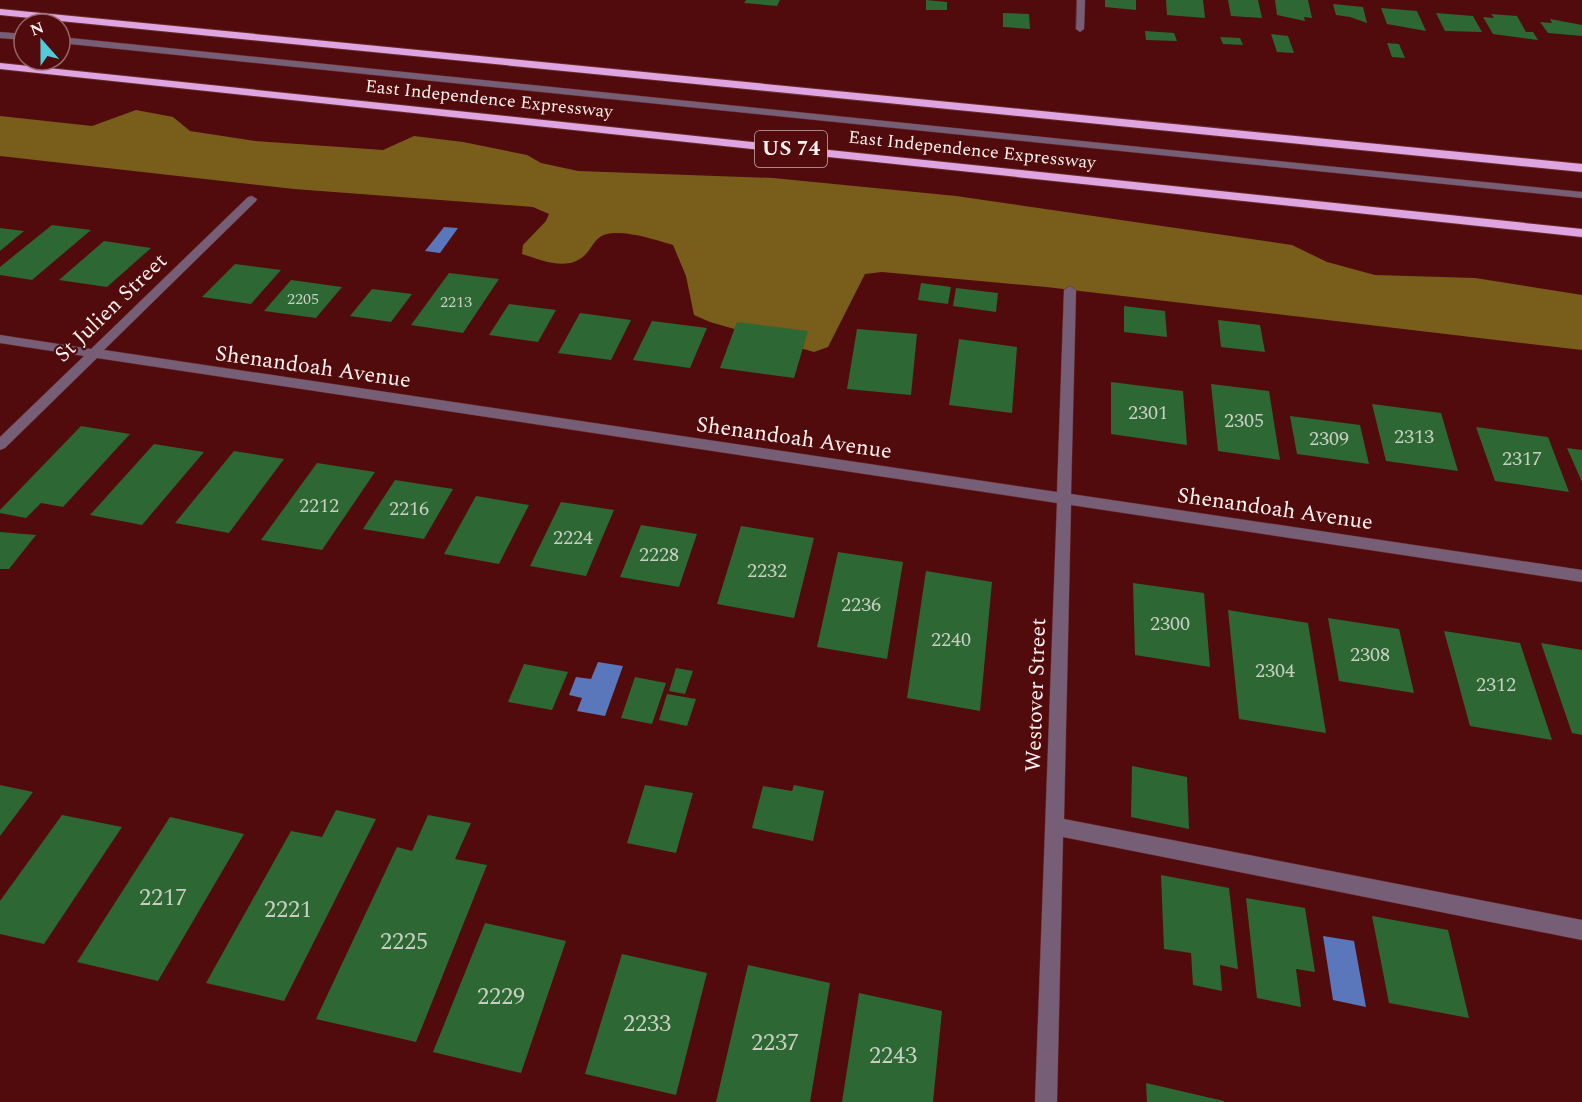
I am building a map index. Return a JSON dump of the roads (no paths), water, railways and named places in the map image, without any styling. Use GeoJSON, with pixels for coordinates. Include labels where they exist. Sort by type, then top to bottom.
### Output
{"type":"FeatureCollection","features":[{"type":"Feature","properties":{"kind":"highway","name":"East Independence Expressway"},"geometry":{"type":"LineString","coordinates":[[0,12],[1582,168]]}},
{"type":"Feature","properties":{"kind":"highway","name":"East Independence Expressway"},"geometry":{"type":"LineString","coordinates":[[0,66],[1582,233]]}},
{"type":"Feature","properties":{"kind":"street"},"geometry":{"type":"LineString","coordinates":[[1080,29],[1081,0]]}},
{"type":"Feature","properties":{"kind":"street"},"geometry":{"type":"LineString","coordinates":[[72,41],[1582,195]]}},
{"type":"Feature","properties":{"kind":"street","name":"St Julien Street"},"geometry":{"type":"LineString","coordinates":[[0,445],[252,199]]}},
{"type":"Feature","properties":{"kind":"street","name":"Westover Street"},"geometry":{"type":"LineString","coordinates":[[1046,1102],[1070,290]]}},
{"type":"Feature","properties":{"kind":"street","name":"Shenandoah Avenue"},"geometry":{"type":"LineString","coordinates":[[0,339],[93,355],[1582,576]]}},
{"type":"Feature","properties":{"kind":"street"},"geometry":{"type":"LineString","coordinates":[[1055,826],[1582,930]]}},
{"type":"Feature","properties":{"kind":"water"},"geometry":{"type":"Polygon","coordinates":[[[444,227],[458,228],[440,253],[425,251],[444,227]]]}},
{"type":"Feature","properties":{"kind":"water"},"geometry":{"type":"Polygon","coordinates":[[[598,662],[623,666],[605,716],[577,711],[582,698],[569,695],[576,677],[591,679],[598,662]]]}},
{"type":"Feature","properties":{"kind":"water"},"geometry":{"type":"Polygon","coordinates":[[[1323,936],[1354,941],[1366,1007],[1333,1000],[1323,936]]]}}]}
